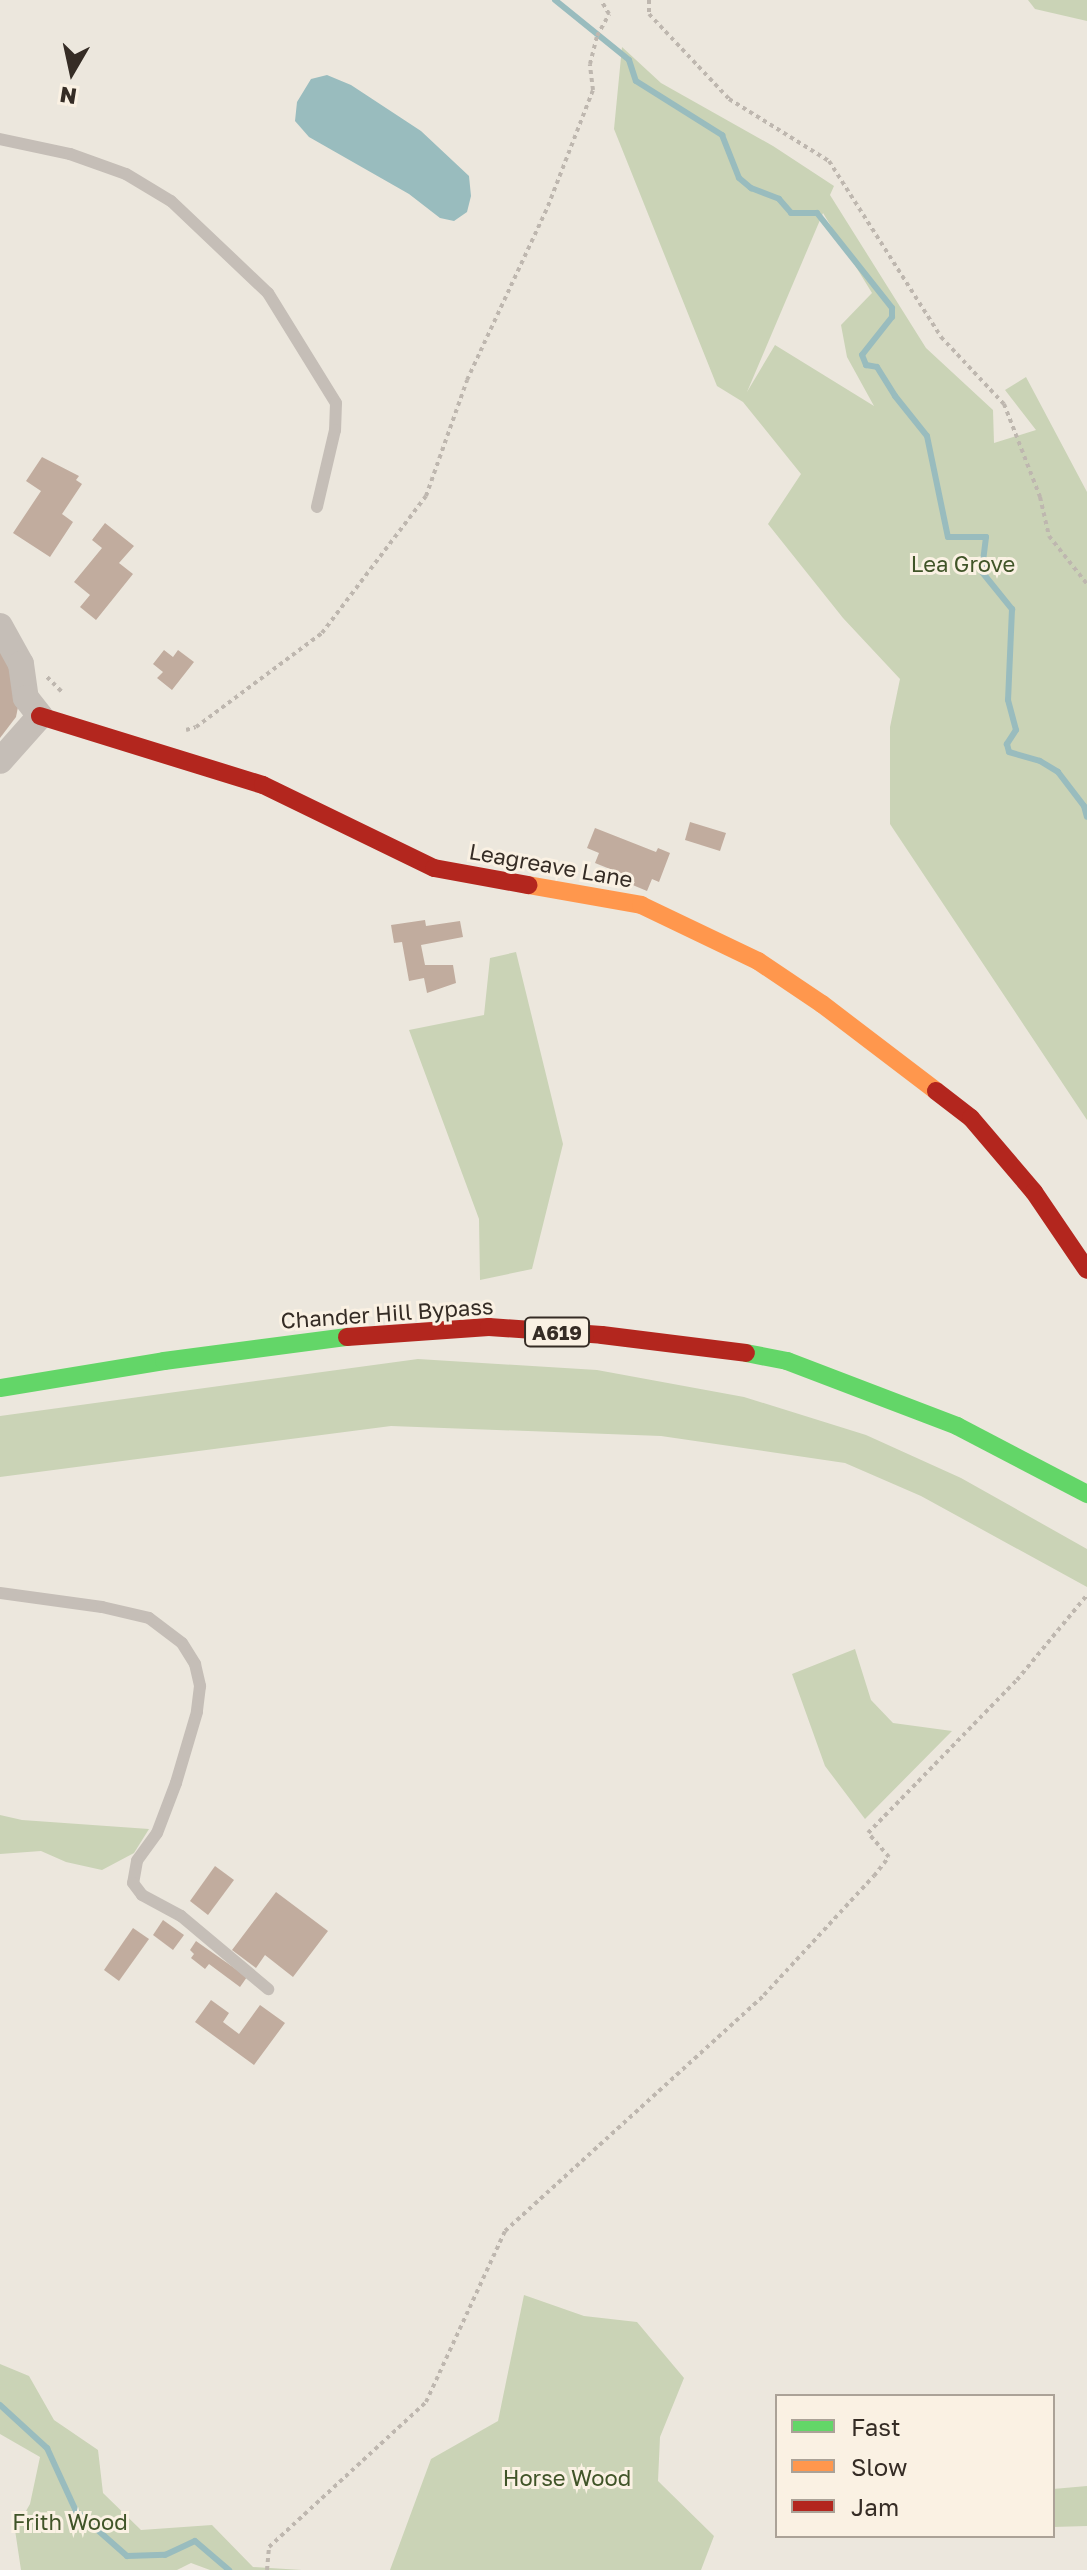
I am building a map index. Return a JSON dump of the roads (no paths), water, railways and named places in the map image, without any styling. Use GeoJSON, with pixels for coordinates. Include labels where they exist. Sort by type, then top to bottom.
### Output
{"type":"FeatureCollection","features":[{"type":"Feature","properties":{"kind":"main road","name":"Leagreave Lane"},"geometry":{"type":"LineString","coordinates":[[40,716],[263,785],[434,868],[641,905],[758,961],[822,1004],[971,1118],[1034,1192],[1087,1270]]}},
{"type":"Feature","properties":{"kind":"main road","name":"Chander Hill Bypass"},"geometry":{"type":"LineString","coordinates":[[0,1388],[325,1339],[489,1327],[617,1337],[708,1346],[787,1361],[957,1426],[1087,1494]]}},
{"type":"Feature","properties":{"kind":"street"},"geometry":{"type":"LineString","coordinates":[[0,626],[21,664],[26,698],[40,716],[0,761]]}},
{"type":"Feature","properties":{"kind":"lane"},"geometry":{"type":"LineString","coordinates":[[0,139],[70,154],[126,174],[171,201],[268,293],[336,403],[335,430],[317,507]]}},
{"type":"Feature","properties":{"kind":"lane"},"geometry":{"type":"LineString","coordinates":[[0,1593],[102,1607],[149,1618],[182,1643],[195,1664],[200,1686],[197,1712],[157,1833],[137,1861],[133,1876],[135,1887],[147,1898],[181,1916],[268,1989]]}},
{"type":"Feature","properties":{"kind":"water"},"geometry":{"type":"Polygon","coordinates":[[[327,75],[351,85],[421,131],[469,176],[471,196],[467,212],[454,221],[440,218],[409,194],[309,137],[295,121],[297,102],[311,79],[327,75]]]}},
{"type":"Feature","properties":{"kind":"waterway"},"geometry":{"type":"LineString","coordinates":[[555,0],[629,60],[636,81],[722,135],[739,178],[751,188],[779,199],[791,213],[817,213],[892,308],[892,317],[862,355],[866,365],[877,367],[895,396],[927,436],[948,537],[986,537],[982,572],[1012,609],[1008,700],[1016,730],[1007,744],[1009,752],[1040,761],[1058,772],[1084,806],[1087,817]]}},
{"type":"Feature","properties":{"kind":"waterway"},"geometry":{"type":"LineString","coordinates":[[0,2405],[47,2448],[76,2511],[127,2556],[165,2555],[195,2541],[229,2570]]}},
{"type":"Feature","properties":{"kind":"park label","name":"Lea Grove"},"geometry":{"type":"Point","coordinates":[963,564]}},
{"type":"Feature","properties":{"kind":"park label","name":"Horse Wood"},"geometry":{"type":"Point","coordinates":[567,2478]}},
{"type":"Feature","properties":{"kind":"park label","name":"Frith Wood"},"geometry":{"type":"Point","coordinates":[70,2522]}}]}
